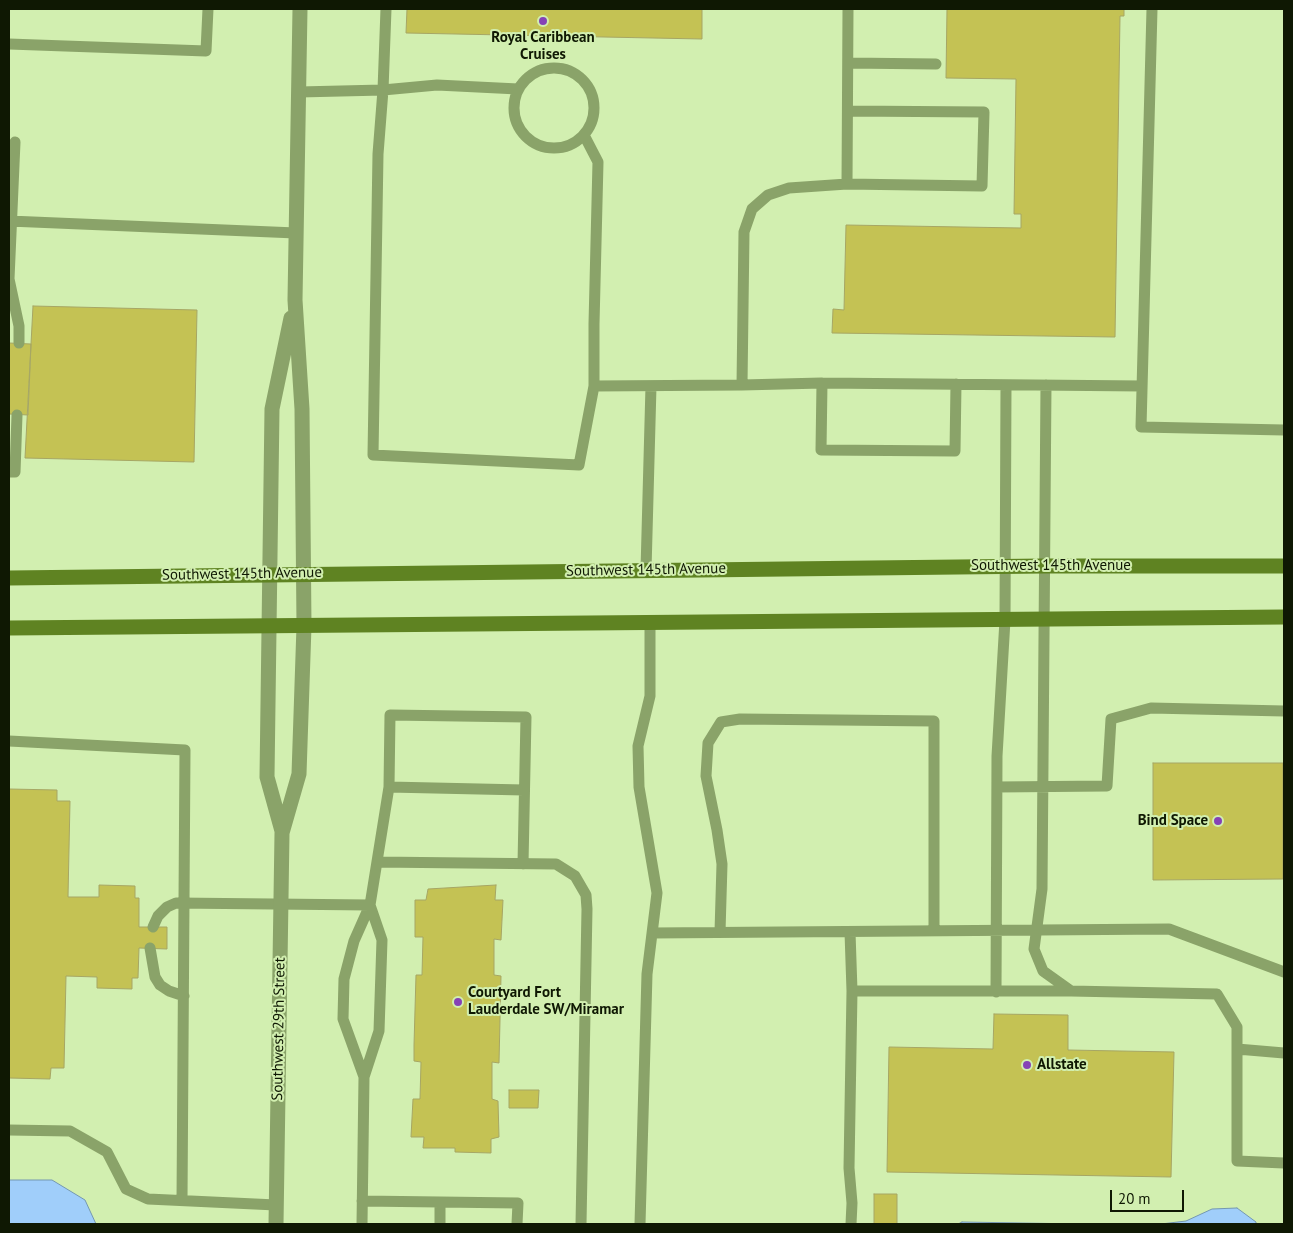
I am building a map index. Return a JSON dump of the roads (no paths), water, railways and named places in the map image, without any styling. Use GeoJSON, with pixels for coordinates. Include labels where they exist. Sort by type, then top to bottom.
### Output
{"type":"FeatureCollection","features":[{"type":"Feature","properties":{"kind":"street"},"geometry":{"type":"LineString","coordinates":[[295,300],[300,9]]}},
{"type":"Feature","properties":{"kind":"street","name":"Southwest 29th Street"},"geometry":{"type":"LineString","coordinates":[[282,833],[299,774],[304,626],[302,409],[295,300]]}},
{"type":"Feature","properties":{"kind":"street","name":"Southwest 29th Street"},"geometry":{"type":"LineString","coordinates":[[276,1224],[282,833],[268,777],[272,409],[295,300]]}},
{"type":"Feature","properties":{"kind":"street","name":"Southwest 145th Avenue"},"geometry":{"type":"LineString","coordinates":[[9,578],[1005,566],[1284,566]]}},
{"type":"Feature","properties":{"kind":"street"},"geometry":{"type":"LineString","coordinates":[[9,628],[1284,617]]}},
{"type":"Feature","properties":{"kind":"lane"},"geometry":{"type":"LineString","coordinates":[[9,44],[206,51],[208,9]]}},
{"type":"Feature","properties":{"kind":"lane"},"geometry":{"type":"LineString","coordinates":[[386,9],[378,154],[373,455],[579,465],[594,386],[598,162],[584,135]]}},
{"type":"Feature","properties":{"kind":"lane"},"geometry":{"type":"LineString","coordinates":[[847,184],[848,9]]}},
{"type":"Feature","properties":{"kind":"lane"},"geometry":{"type":"LineString","coordinates":[[1152,9],[1141,427],[1284,430]]}},
{"type":"Feature","properties":{"kind":"lane"},"geometry":{"type":"LineString","coordinates":[[848,63],[936,64]]}},
{"type":"Feature","properties":{"kind":"lane"},"geometry":{"type":"LineString","coordinates":[[544,68],[570,71],[581,78],[589,88],[594,100],[594,113],[591,125],[575,143],[564,148],[546,148],[529,141],[521,132],[515,120],[514,107],[518,89],[532,74],[544,68]]}},
{"type":"Feature","properties":{"kind":"lane"},"geometry":{"type":"LineString","coordinates":[[298,92],[383,90],[437,85],[518,89]]}},
{"type":"Feature","properties":{"kind":"lane"},"geometry":{"type":"LineString","coordinates":[[742,385],[744,232],[752,209],[768,195],[789,188],[847,184],[982,186],[984,112],[848,111]]}},
{"type":"Feature","properties":{"kind":"lane"},"geometry":{"type":"LineString","coordinates":[[15,142],[10,221],[9,280],[19,326],[19,343]]}},
{"type":"Feature","properties":{"kind":"lane"},"geometry":{"type":"LineString","coordinates":[[10,221],[296,234]]}},
{"type":"Feature","properties":{"kind":"lane"},"geometry":{"type":"LineString","coordinates":[[594,386],[822,383],[1142,386]]}},
{"type":"Feature","properties":{"kind":"lane"},"geometry":{"type":"LineString","coordinates":[[822,383],[821,450],[955,451],[956,384]]}},
{"type":"Feature","properties":{"kind":"lane"},"geometry":{"type":"LineString","coordinates":[[996,992],[997,756],[1005,620],[1006,385]]}},
{"type":"Feature","properties":{"kind":"lane"},"geometry":{"type":"LineString","coordinates":[[1046,385],[1042,889],[1034,949],[1043,971],[1071,991]]}},
{"type":"Feature","properties":{"kind":"lane"},"geometry":{"type":"LineString","coordinates":[[646,570],[651,386]]}},
{"type":"Feature","properties":{"kind":"lane"},"geometry":{"type":"LineString","coordinates":[[9,472],[15,472],[17,415]]}},
{"type":"Feature","properties":{"kind":"lane"},"geometry":{"type":"LineString","coordinates":[[640,1224],[647,974],[657,893],[639,787],[638,746],[650,696],[650,623]]}},
{"type":"Feature","properties":{"kind":"lane"},"geometry":{"type":"LineString","coordinates":[[997,787],[1107,786],[1111,719],[1151,708],[1284,711]]}},
{"type":"Feature","properties":{"kind":"lane"},"geometry":{"type":"LineString","coordinates":[[364,1078],[343,1019],[344,979],[354,941],[370,905],[389,787],[390,715],[526,718],[523,864]]}},
{"type":"Feature","properties":{"kind":"lane"},"geometry":{"type":"LineString","coordinates":[[720,932],[722,864],[706,776],[708,743],[722,722],[740,719],[934,721],[934,931]]}},
{"type":"Feature","properties":{"kind":"lane"},"geometry":{"type":"LineString","coordinates":[[9,741],[185,750],[182,1200]]}},
{"type":"Feature","properties":{"kind":"lane"},"geometry":{"type":"LineString","coordinates":[[389,787],[524,790]]}},
{"type":"Feature","properties":{"kind":"lane"},"geometry":{"type":"LineString","coordinates":[[377,862],[556,864],[574,876],[586,895],[582,1224]]}},
{"type":"Feature","properties":{"kind":"lane"},"geometry":{"type":"LineString","coordinates":[[153,927],[158,916],[167,906],[184,902],[370,905]]}},
{"type":"Feature","properties":{"kind":"lane"},"geometry":{"type":"LineString","coordinates":[[362,1224],[364,1078],[379,1031],[382,940],[370,905]]}},
{"type":"Feature","properties":{"kind":"lane"},"geometry":{"type":"LineString","coordinates":[[652,933],[1169,929],[1284,972]]}},
{"type":"Feature","properties":{"kind":"lane"},"geometry":{"type":"LineString","coordinates":[[850,932],[852,991],[849,1168],[852,1203],[851,1224]]}},
{"type":"Feature","properties":{"kind":"lane"},"geometry":{"type":"LineString","coordinates":[[150,948],[155,977],[160,985],[169,991],[184,996]]}},
{"type":"Feature","properties":{"kind":"lane"},"geometry":{"type":"LineString","coordinates":[[852,991],[1071,991],[1217,994],[1237,1027],[1237,1161],[1284,1163]]}},
{"type":"Feature","properties":{"kind":"lane"},"geometry":{"type":"LineString","coordinates":[[1237,1049],[1284,1052]]}},
{"type":"Feature","properties":{"kind":"lane"},"geometry":{"type":"LineString","coordinates":[[9,1130],[70,1132],[106,1152],[126,1189],[148,1198],[276,1205]]}},
{"type":"Feature","properties":{"kind":"lane"},"geometry":{"type":"LineString","coordinates":[[362,1201],[518,1203],[517,1224]]}},
{"type":"Feature","properties":{"kind":"lane"},"geometry":{"type":"LineString","coordinates":[[440,1202],[440,1224]]}},
{"type":"Feature","properties":{"kind":"water"},"geometry":{"type":"Polygon","coordinates":[[[9,1180],[52,1180],[85,1200],[96,1224],[9,1224],[9,1180]]]}},
{"type":"Feature","properties":{"kind":"water"},"geometry":{"type":"Polygon","coordinates":[[[1237,1208],[1256,1222],[1256,1224],[1161,1224],[1186,1221],[1212,1209],[1237,1208]]]}},
{"type":"Feature","properties":{"kind":"water"},"geometry":{"type":"Polygon","coordinates":[[[962,1222],[1081,1224],[958,1224],[962,1222]]]}},
{"type":"Feature","properties":{"kind":"place","name":"Royal Caribbean Cruises"},"geometry":{"type":"Point","coordinates":[543,21]}},
{"type":"Feature","properties":{"kind":"place","name":"Bind Space"},"geometry":{"type":"Point","coordinates":[1218,821]}},
{"type":"Feature","properties":{"kind":"place","name":"Courtyard Fort Lauderdale SW/Miramar"},"geometry":{"type":"Point","coordinates":[458,1002]}},
{"type":"Feature","properties":{"kind":"place","name":"Allstate"},"geometry":{"type":"Point","coordinates":[1027,1065]}}]}
